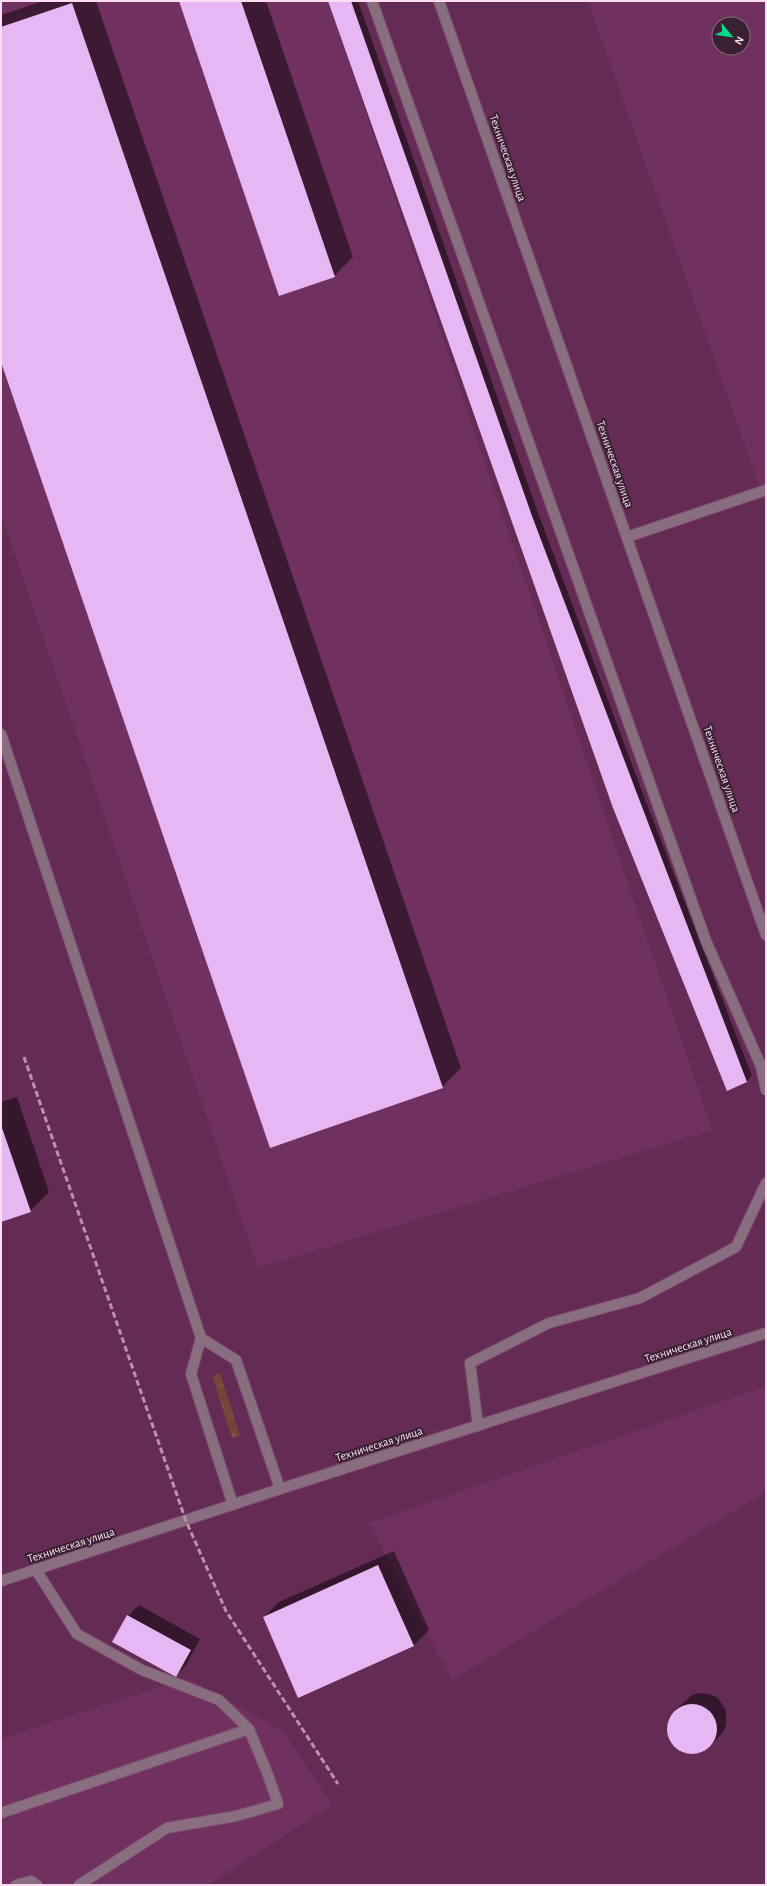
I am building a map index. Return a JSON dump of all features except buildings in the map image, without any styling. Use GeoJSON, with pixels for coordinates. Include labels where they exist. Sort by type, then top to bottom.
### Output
{"type":"FeatureCollection","features":[{"type":"Feature","properties":{"kind":"street"},"geometry":{"type":"LineString","coordinates":[[372,1],[706,942],[761,1066],[766,1090]]}},
{"type":"Feature","properties":{"kind":"street","name":"Техническая улица"},"geometry":{"type":"LineString","coordinates":[[439,1],[766,935]]}},
{"type":"Feature","properties":{"kind":"street"},"geometry":{"type":"LineString","coordinates":[[627,537],[766,490]]}},
{"type":"Feature","properties":{"kind":"street"},"geometry":{"type":"LineString","coordinates":[[1,734],[202,1338],[191,1374],[233,1505]]}},
{"type":"Feature","properties":{"kind":"street"},"geometry":{"type":"LineString","coordinates":[[478,1426],[470,1363],[549,1323],[640,1298],[736,1247],[766,1182]]}},
{"type":"Feature","properties":{"kind":"street","name":"Техническая улица"},"geometry":{"type":"LineString","coordinates":[[1,1581],[280,1489],[766,1333]]}},
{"type":"Feature","properties":{"kind":"street"},"geometry":{"type":"LineString","coordinates":[[202,1338],[236,1360],[280,1489]]}},
{"type":"Feature","properties":{"kind":"street"},"geometry":{"type":"LineString","coordinates":[[36,1570],[77,1634],[142,1670],[219,1700],[249,1729],[278,1804],[236,1816],[168,1828],[79,1885]]}},
{"type":"Feature","properties":{"kind":"street"},"geometry":{"type":"LineString","coordinates":[[1,1813],[249,1729]]}},
{"type":"Feature","properties":{"kind":"street"},"geometry":{"type":"LineString","coordinates":[[16,1885],[31,1881],[37,1885]]}},
{"type":"Feature","properties":{"kind":"shaded area"},"geometry":{"type":"Polygon","coordinates":[[[1,1],[328,1],[712,1130],[258,1268],[1,513],[1,1]]]}},
{"type":"Feature","properties":{"kind":"shaded area"},"geometry":{"type":"Polygon","coordinates":[[[588,1],[766,1],[766,505],[588,1]]]}},
{"type":"Feature","properties":{"kind":"shaded area"},"geometry":{"type":"Polygon","coordinates":[[[766,1386],[766,1492],[452,1680],[369,1523],[766,1386]]]}},
{"type":"Feature","properties":{"kind":"shaded area"},"geometry":{"type":"Polygon","coordinates":[[[187,1678],[284,1732],[332,1805],[208,1885],[1,1885],[1,1739],[187,1678]]]}},
{"type":"Feature","properties":{"kind":"green space"},"geometry":{"type":"Polygon","coordinates":[[[220,1373],[240,1436],[232,1438],[212,1376],[220,1373]]]}},
{"type":"Feature","properties":{"kind":"railway"},"geometry":{"type":"LineString","coordinates":[[24,1057],[186,1521],[226,1611],[338,1784]]}}]}
